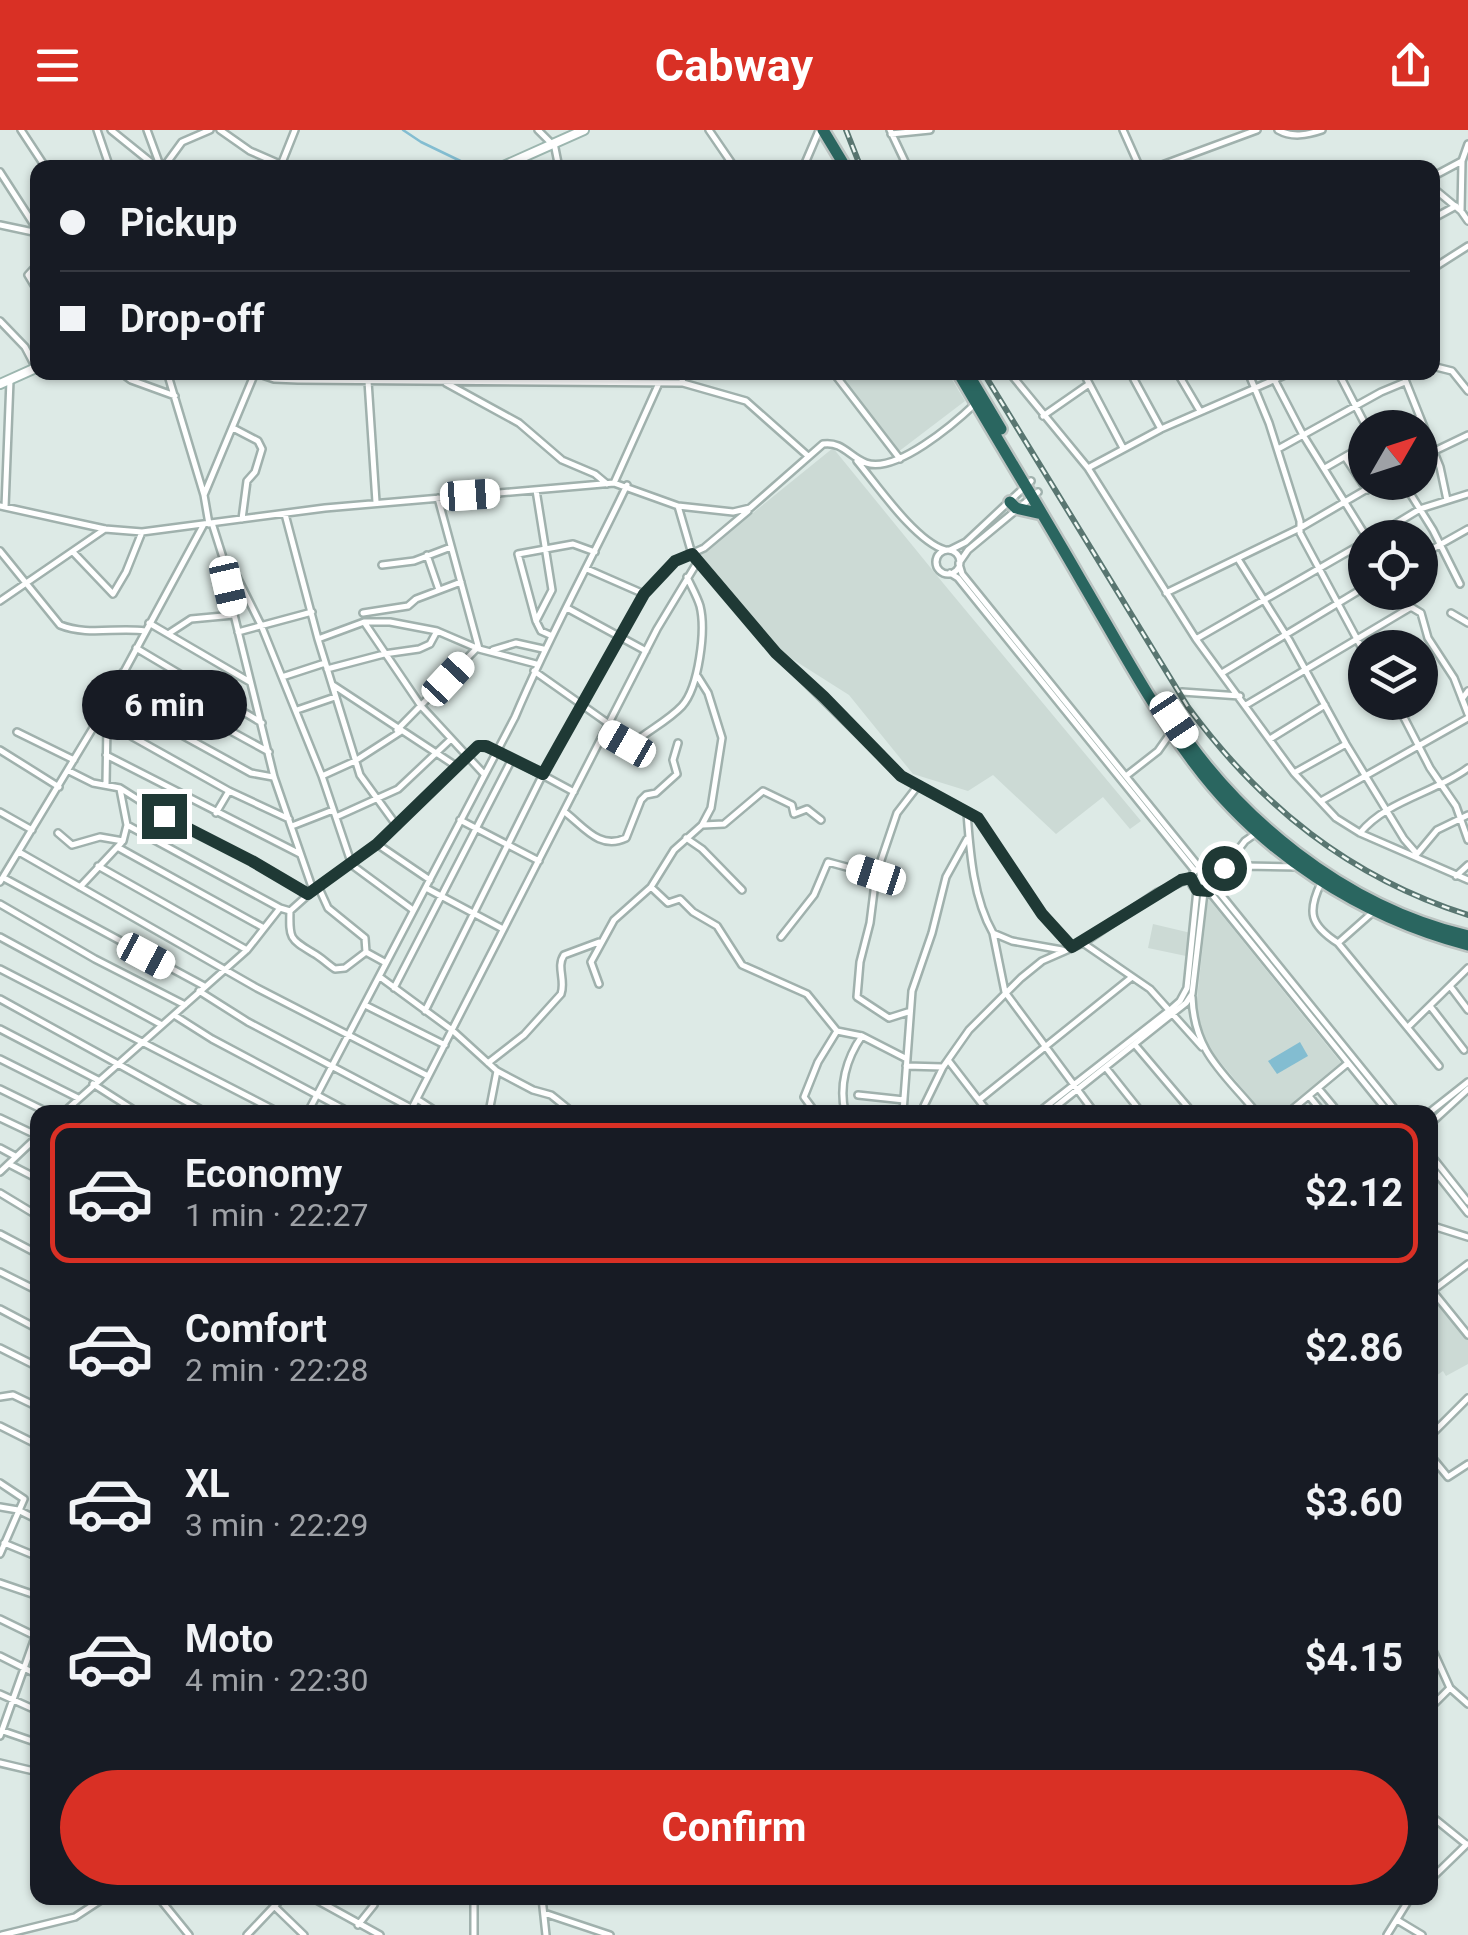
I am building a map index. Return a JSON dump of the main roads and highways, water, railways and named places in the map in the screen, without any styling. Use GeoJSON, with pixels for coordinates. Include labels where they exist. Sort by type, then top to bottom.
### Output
{"type":"FeatureCollection","features":[{"type":"Feature","properties":{"kind":"highway"},"geometry":{"type":"LineString","coordinates":[[819,131],[837,160]]}},
{"type":"Feature","properties":{"kind":"highway"},"geometry":{"type":"LineString","coordinates":[[963,380],[1174,720],[1214,775],[1289,847],[1354,890],[1426,924],[1468,936]]}},
{"type":"Feature","properties":{"kind":"highway"},"geometry":{"type":"LineString","coordinates":[[972,380],[1043,514],[1171,731],[1196,766],[1281,861],[1302,868],[1374,910],[1468,946]]}},
{"type":"Feature","properties":{"kind":"highway"},"geometry":{"type":"LineString","coordinates":[[1014,506],[1043,514]]}},
{"type":"Feature","properties":{"kind":"water"},"geometry":{"type":"Polygon","coordinates":[[[1300,1042],[1308,1056],[1277,1074],[1268,1061],[1300,1042]]]}},
{"type":"Feature","properties":{"kind":"waterway"},"geometry":{"type":"LineString","coordinates":[[403,130],[458,160]]}},
{"type":"Feature","properties":{"kind":"railway"},"geometry":{"type":"LineString","coordinates":[[846,130],[858,160]]}},
{"type":"Feature","properties":{"kind":"railway"},"geometry":{"type":"LineString","coordinates":[[988,380],[1188,707],[1216,743],[1277,806],[1346,859],[1425,899],[1468,915]]}}]}
